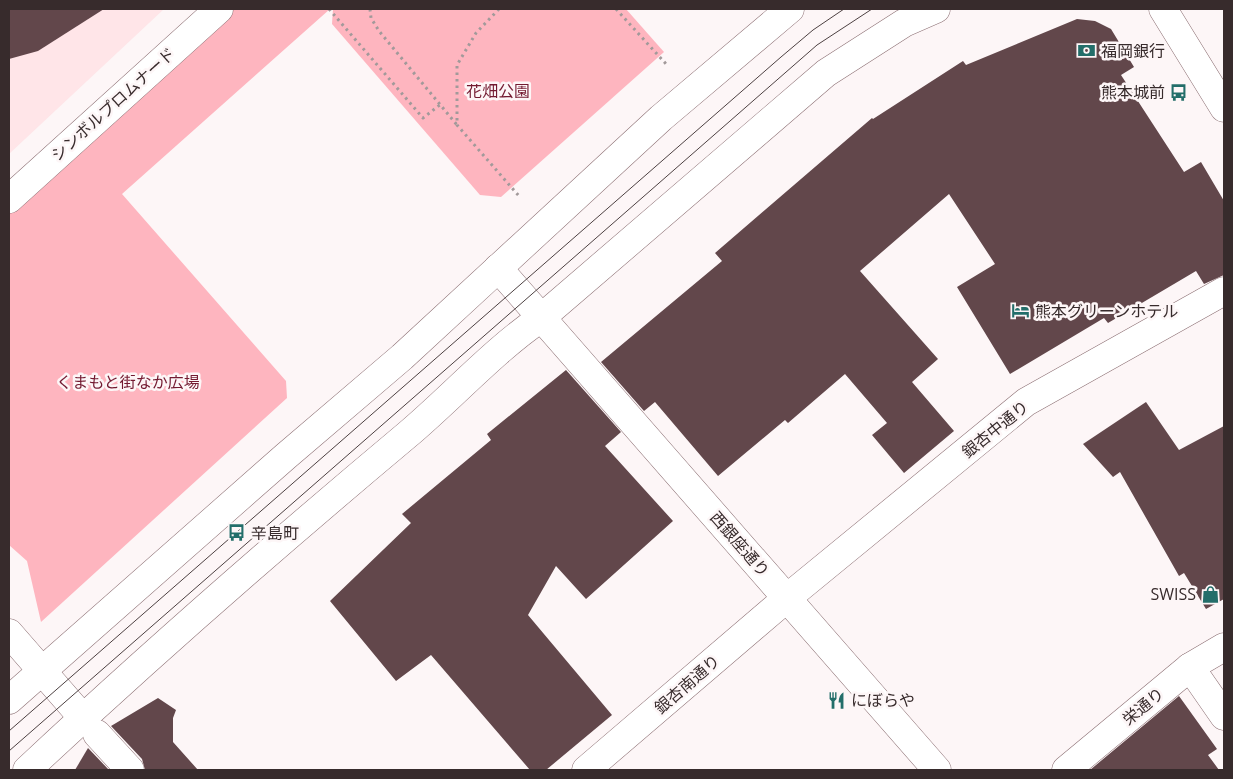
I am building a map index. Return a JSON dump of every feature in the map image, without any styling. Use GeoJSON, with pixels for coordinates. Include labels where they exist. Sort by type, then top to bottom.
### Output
{"type":"FeatureCollection","features":[{"type":"Feature","properties":{"kind":"street","name":"シンボルプロムナード"},"geometry":{"type":"LineString","coordinates":[[9,199],[219,9]]}},
{"type":"Feature","properties":{"kind":"street"},"geometry":{"type":"LineString","coordinates":[[9,700],[286,456],[402,358],[661,118],[790,9]]}},
{"type":"Feature","properties":{"kind":"street"},"geometry":{"type":"LineString","coordinates":[[27,770],[90,726],[326,502],[444,404],[520,333],[541,318],[826,73],[904,23],[936,9]]}},
{"type":"Feature","properties":{"kind":"street"},"geometry":{"type":"LineString","coordinates":[[1163,9],[1224,108]]}},
{"type":"Feature","properties":{"kind":"street","name":"西銀座通り"},"geometry":{"type":"LineString","coordinates":[[498,268],[937,770]]}},
{"type":"Feature","properties":{"kind":"street","name":"銀杏中通り"},"geometry":{"type":"LineString","coordinates":[[787,598],[1026,402],[1224,291]]}},
{"type":"Feature","properties":{"kind":"street","name":"銀杏南通り"},"geometry":{"type":"LineString","coordinates":[[586,770],[787,598]]}},
{"type":"Feature","properties":{"kind":"street"},"geometry":{"type":"LineString","coordinates":[[9,633],[130,770]]}},
{"type":"Feature","properties":{"kind":"street","name":"栄通り"},"geometry":{"type":"LineString","coordinates":[[1066,770],[1190,666],[1224,647]]}},
{"type":"Feature","properties":{"kind":"street"},"geometry":{"type":"LineString","coordinates":[[1190,666],[1224,716]]}},
{"type":"Feature","properties":{"kind":"path"},"geometry":{"type":"LineString","coordinates":[[328,9],[423,118],[441,104]]}},
{"type":"Feature","properties":{"kind":"path"},"geometry":{"type":"LineString","coordinates":[[370,9],[371,18],[379,31],[519,196]]}},
{"type":"Feature","properties":{"kind":"path"},"geometry":{"type":"LineString","coordinates":[[458,125],[456,65],[476,32],[498,9]]}},
{"type":"Feature","properties":{"kind":"path"},"geometry":{"type":"LineString","coordinates":[[616,9],[667,65]]}},
{"type":"Feature","properties":{"kind":"shaded area"},"geometry":{"type":"Polygon","coordinates":[[[9,9],[164,9],[9,154],[9,9]]]}},
{"type":"Feature","properties":{"kind":"green space","name":"くまもと街なか広場"},"geometry":{"type":"Polygon","coordinates":[[[222,9],[330,9],[122,194],[286,381],[287,398],[41,622],[27,561],[9,545],[9,209],[222,9]]]}},
{"type":"Feature","properties":{"kind":"green space","name":"花畑公園"},"geometry":{"type":"Polygon","coordinates":[[[333,9],[626,9],[664,52],[501,197],[480,195],[332,24],[333,9]]]}},
{"type":"Feature","properties":{"kind":"building"},"geometry":{"type":"Polygon","coordinates":[[[9,9],[104,9],[38,51],[9,59],[9,9]]]}},
{"type":"Feature","properties":{"kind":"building"},"geometry":{"type":"Polygon","coordinates":[[[1077,19],[1095,21],[1111,29],[1134,67],[1121,75],[1184,172],[1201,162],[1224,201],[1224,275],[1204,284],[1196,271],[1108,323],[1104,318],[1010,374],[957,287],[995,264],[949,194],[860,271],[938,359],[912,382],[954,431],[904,473],[872,435],[887,423],[845,374],[788,423],[785,420],[718,476],[655,402],[644,411],[601,362],[722,261],[715,253],[872,118],[963,61],[966,65],[1077,19]]]}},
{"type":"Feature","properties":{"kind":"building"},"geometry":{"type":"Polygon","coordinates":[[[566,370],[621,432],[605,446],[673,521],[586,599],[556,566],[528,615],[612,715],[546,770],[530,770],[431,655],[396,681],[330,601],[411,523],[402,514],[491,440],[487,434],[566,370]]]}},
{"type":"Feature","properties":{"kind":"building"},"geometry":{"type":"Polygon","coordinates":[[[1146,402],[1179,450],[1224,426],[1224,599],[1206,609],[1184,573],[1179,576],[1120,472],[1113,477],[1083,444],[1146,402]]]}},
{"type":"Feature","properties":{"kind":"building"},"geometry":{"type":"Polygon","coordinates":[[[1179,696],[1217,749],[1208,755],[1219,770],[1090,770],[1179,696]]]}},
{"type":"Feature","properties":{"kind":"building"},"geometry":{"type":"Polygon","coordinates":[[[158,698],[176,710],[173,718],[173,742],[198,770],[145,770],[142,759],[111,726],[158,698]]]}},
{"type":"Feature","properties":{"kind":"building"},"geometry":{"type":"Polygon","coordinates":[[[88,748],[109,770],[75,770],[88,748]]]}},
{"type":"Feature","properties":{"kind":"tram line"},"geometry":{"type":"LineString","coordinates":[[9,731],[781,57],[813,30],[844,9]]}},
{"type":"Feature","properties":{"kind":"tram line"},"geometry":{"type":"LineString","coordinates":[[9,751],[817,45],[872,9]]}},
{"type":"Feature","properties":{"kind":"place","name":"福岡銀行"},"geometry":{"type":"Point","coordinates":[1087,51]}},
{"type":"Feature","properties":{"kind":"place","name":"熊本城前"},"geometry":{"type":"Point","coordinates":[1179,92]}},
{"type":"Feature","properties":{"kind":"place","name":"熊本グリーンホテル"},"geometry":{"type":"Point","coordinates":[1021,311]}},
{"type":"Feature","properties":{"kind":"place","name":"辛島町"},"geometry":{"type":"Point","coordinates":[237,533]}},
{"type":"Feature","properties":{"kind":"place","name":"SWISS"},"geometry":{"type":"Point","coordinates":[1210,594]}},
{"type":"Feature","properties":{"kind":"place","name":"にぼらや"},"geometry":{"type":"Point","coordinates":[837,700]}}]}
